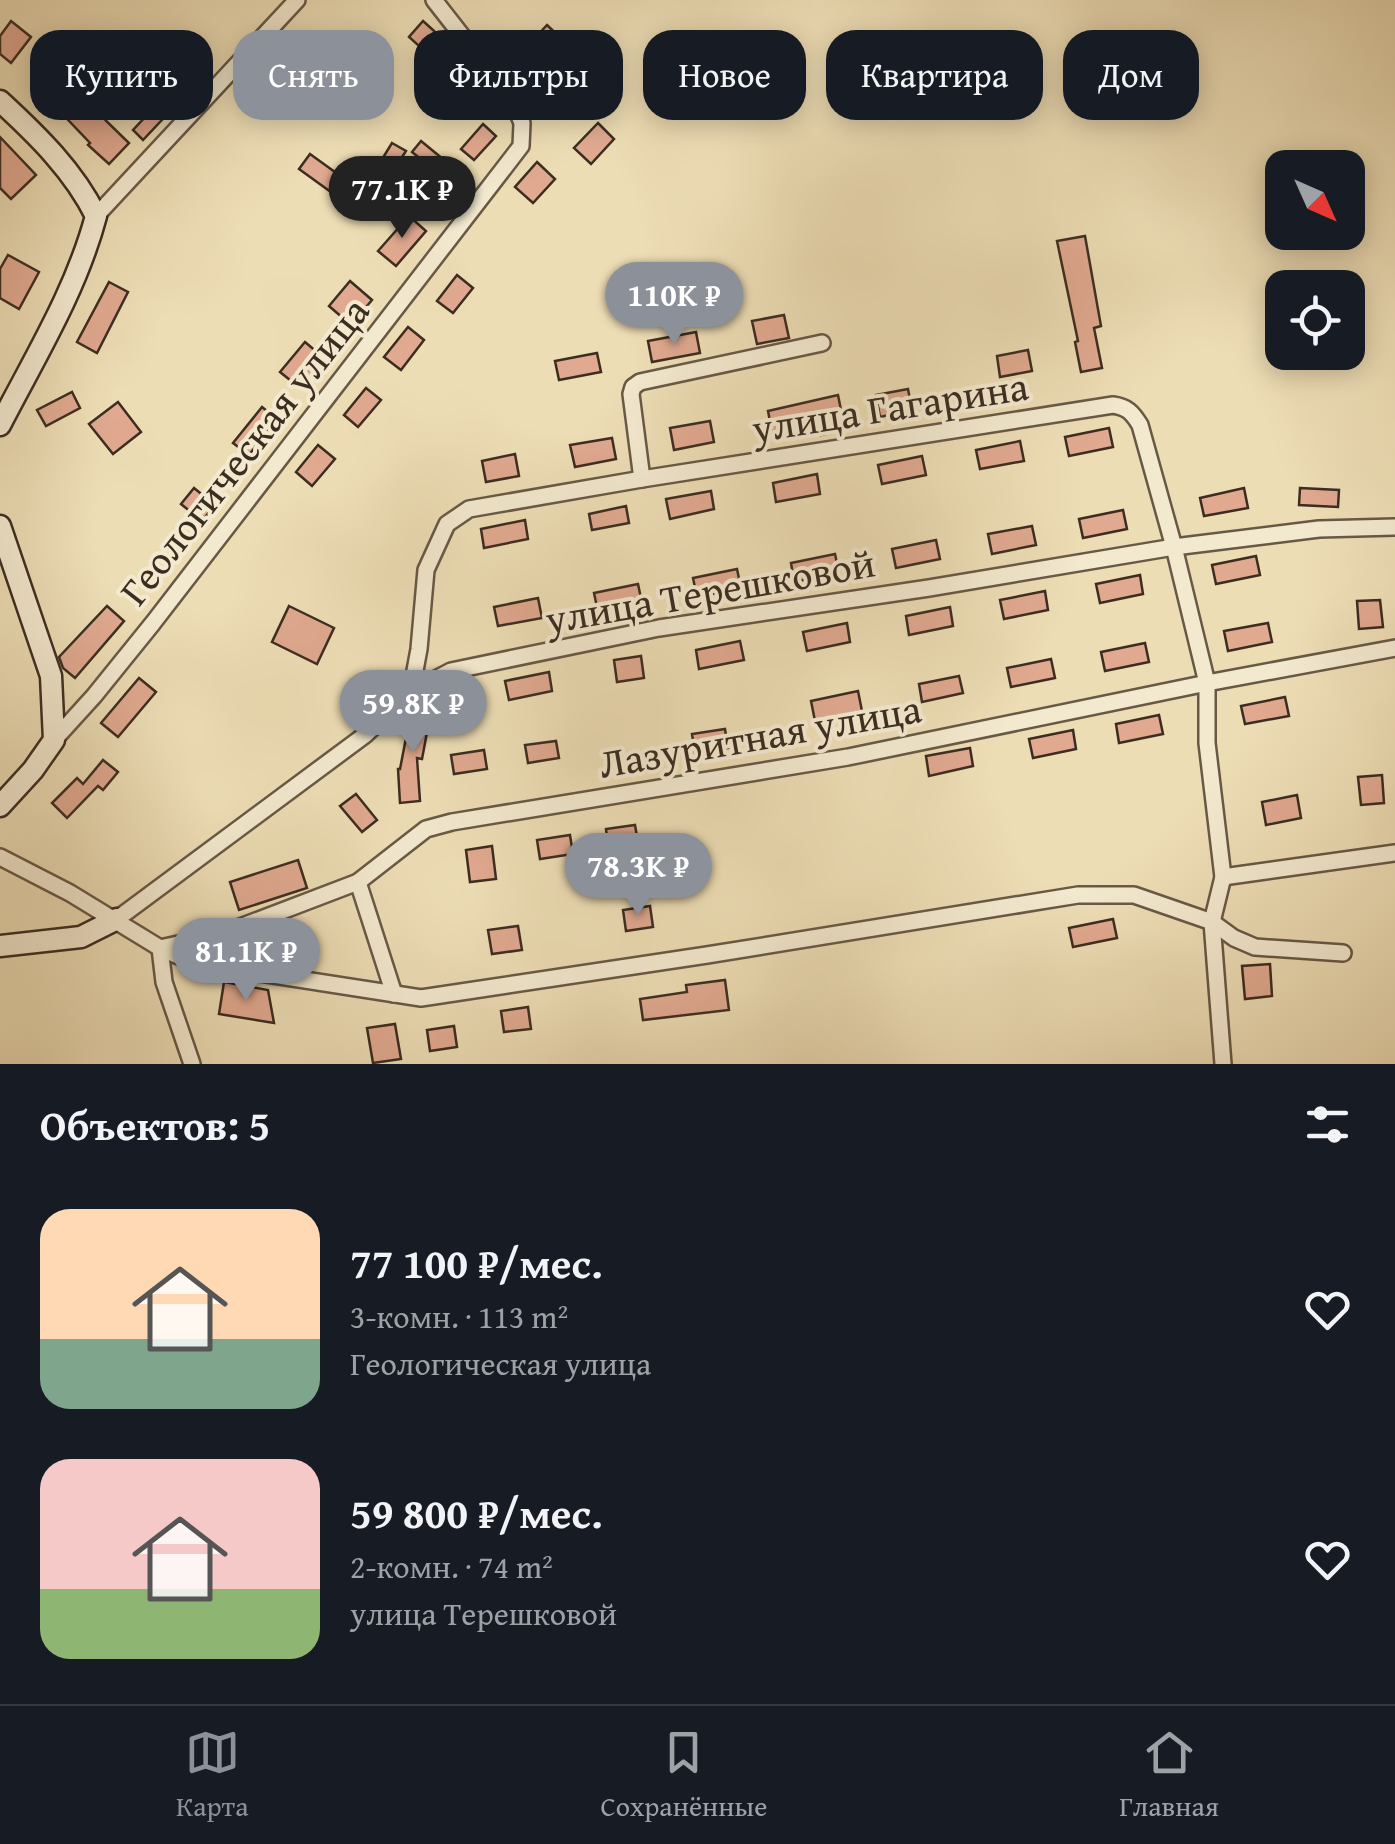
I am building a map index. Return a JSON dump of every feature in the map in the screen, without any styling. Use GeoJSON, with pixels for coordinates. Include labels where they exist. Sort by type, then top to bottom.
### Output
{"type":"FeatureCollection","features":[{"type":"Feature","properties":{"kind":"street"},"geometry":{"type":"LineString","coordinates":[[0,425],[75,280],[96,216],[297,0]]}},
{"type":"Feature","properties":{"kind":"street","name":"Геологическая улица"},"geometry":{"type":"LineString","coordinates":[[54,740],[153,623],[521,146],[522,123],[512,101],[434,0]]}},
{"type":"Feature","properties":{"kind":"street"},"geometry":{"type":"LineString","coordinates":[[0,100],[57,158],[83,190],[96,216]]}},
{"type":"Feature","properties":{"kind":"street","name":"улица Гагарина"},"geometry":{"type":"LineString","coordinates":[[642,479],[631,394],[640,382],[822,343]]}},
{"type":"Feature","properties":{"kind":"street","name":"улица Гагарина"},"geometry":{"type":"LineString","coordinates":[[410,692],[419,648],[426,570],[447,524],[469,509],[1112,405],[1125,407],[1140,424],[1174,548]]}},
{"type":"Feature","properties":{"kind":"street"},"geometry":{"type":"LineString","coordinates":[[0,526],[51,676],[54,740],[0,806]]}},
{"type":"Feature","properties":{"kind":"street","name":"улица Терешковой"},"geometry":{"type":"LineString","coordinates":[[117,920],[365,735],[410,692],[451,671],[659,628],[1174,548],[1320,529],[1395,528]]}},
{"type":"Feature","properties":{"kind":"street"},"geometry":{"type":"LineString","coordinates":[[1174,548],[1206,682],[1207,743],[1223,877],[1212,922],[1222,1064]]}},
{"type":"Feature","properties":{"kind":"street","name":"Лазуритная улица"},"geometry":{"type":"LineString","coordinates":[[160,948],[219,935],[358,882],[426,828],[848,757],[1206,682],[1395,648]]}},
{"type":"Feature","properties":{"kind":"street"},"geometry":{"type":"LineString","coordinates":[[1223,877],[1395,854]]}},
{"type":"Feature","properties":{"kind":"street"},"geometry":{"type":"LineString","coordinates":[[0,858],[70,893],[160,948],[195,963],[421,998],[1078,895],[1134,895],[1212,922],[1255,948],[1343,954]]}},
{"type":"Feature","properties":{"kind":"street"},"geometry":{"type":"LineString","coordinates":[[358,882],[394,994]]}},
{"type":"Feature","properties":{"kind":"street"},"geometry":{"type":"LineString","coordinates":[[0,946],[81,937],[117,920]]}},
{"type":"Feature","properties":{"kind":"street"},"geometry":{"type":"LineString","coordinates":[[160,948],[164,982],[192,1064]]}},
{"type":"Feature","properties":{"kind":"building"},"geometry":{"type":"Polygon","coordinates":[[[11,21],[30,38],[11,63],[0,54],[0,36],[11,21]]]}},
{"type":"Feature","properties":{"kind":"building"},"geometry":{"type":"Polygon","coordinates":[[[423,21],[433,30],[415,30],[423,21]]]}},
{"type":"Feature","properties":{"kind":"building"},"geometry":{"type":"Polygon","coordinates":[[[68,120],[105,120],[129,143],[109,164],[68,120]]]}},
{"type":"Feature","properties":{"kind":"building"},"geometry":{"type":"Polygon","coordinates":[[[142,120],[162,120],[143,140],[133,130],[142,120]]]}},
{"type":"Feature","properties":{"kind":"building"},"geometry":{"type":"Polygon","coordinates":[[[598,123],[614,139],[591,164],[574,148],[598,123]]]}},
{"type":"Feature","properties":{"kind":"building"},"geometry":{"type":"Polygon","coordinates":[[[483,124],[496,136],[474,160],[461,149],[483,124]]]}},
{"type":"Feature","properties":{"kind":"building"},"geometry":{"type":"Polygon","coordinates":[[[0,137],[36,175],[11,199],[0,188],[0,137]]]}},
{"type":"Feature","properties":{"kind":"building"},"geometry":{"type":"Polygon","coordinates":[[[421,141],[455,169],[446,179],[412,152],[421,141]]]}},
{"type":"Feature","properties":{"kind":"building"},"geometry":{"type":"Polygon","coordinates":[[[392,143],[406,151],[384,185],[371,177],[392,143]]]}},
{"type":"Feature","properties":{"kind":"building"},"geometry":{"type":"Polygon","coordinates":[[[310,154],[346,180],[335,195],[299,169],[310,154]]]}},
{"type":"Feature","properties":{"kind":"building"},"geometry":{"type":"Polygon","coordinates":[[[537,162],[555,179],[533,203],[515,187],[537,162]]]}},
{"type":"Feature","properties":{"kind":"building"},"geometry":{"type":"Polygon","coordinates":[[[409,216],[426,231],[396,266],[378,251],[409,216]]]}},
{"type":"Feature","properties":{"kind":"building"},"geometry":{"type":"Polygon","coordinates":[[[1085,236],[1101,326],[1094,328],[1102,368],[1081,372],[1057,241],[1085,236]]]}},
{"type":"Feature","properties":{"kind":"building"},"geometry":{"type":"Polygon","coordinates":[[[8,255],[39,272],[19,309],[0,298],[0,269],[8,255]]]}},
{"type":"Feature","properties":{"kind":"building"},"geometry":{"type":"Polygon","coordinates":[[[457,275],[473,288],[453,313],[437,301],[457,275]]]}},
{"type":"Feature","properties":{"kind":"building"},"geometry":{"type":"Polygon","coordinates":[[[350,281],[372,300],[351,325],[329,306],[350,281]]]}},
{"type":"Feature","properties":{"kind":"building"},"geometry":{"type":"Polygon","coordinates":[[[109,282],[128,292],[97,353],[77,342],[109,282]]]}},
{"type":"Feature","properties":{"kind":"building"},"geometry":{"type":"Polygon","coordinates":[[[784,315],[789,338],[757,344],[752,321],[784,315]]]}},
{"type":"Feature","properties":{"kind":"building"},"geometry":{"type":"Polygon","coordinates":[[[408,327],[424,340],[401,370],[384,357],[408,327]]]}},
{"type":"Feature","properties":{"kind":"building"},"geometry":{"type":"Polygon","coordinates":[[[696,332],[700,353],[652,362],[648,341],[696,332]]]}},
{"type":"Feature","properties":{"kind":"building"},"geometry":{"type":"Polygon","coordinates":[[[305,342],[325,359],[300,388],[280,372],[305,342]]]}},
{"type":"Feature","properties":{"kind":"building"},"geometry":{"type":"Polygon","coordinates":[[[1028,350],[1032,371],[1000,377],[997,356],[1028,350]]]}},
{"type":"Feature","properties":{"kind":"building"},"geometry":{"type":"Polygon","coordinates":[[[597,353],[601,372],[559,380],[555,361],[597,353]]]}},
{"type":"Feature","properties":{"kind":"building"},"geometry":{"type":"Polygon","coordinates":[[[366,388],[381,400],[358,427],[344,415],[366,388]]]}},
{"type":"Feature","properties":{"kind":"building"},"geometry":{"type":"Polygon","coordinates":[[[908,389],[912,410],[880,417],[876,395],[908,389]]]}},
{"type":"Feature","properties":{"kind":"building"},"geometry":{"type":"Polygon","coordinates":[[[72,392],[80,408],[46,426],[37,410],[72,392]]]}},
{"type":"Feature","properties":{"kind":"building"},"geometry":{"type":"Polygon","coordinates":[[[838,395],[845,430],[821,435],[819,423],[772,432],[768,411],[838,395]]]}},
{"type":"Feature","properties":{"kind":"building"},"geometry":{"type":"Polygon","coordinates":[[[118,402],[141,432],[113,454],[89,424],[118,402]]]}},
{"type":"Feature","properties":{"kind":"building"},"geometry":{"type":"Polygon","coordinates":[[[262,407],[277,419],[249,455],[233,443],[262,407]]]}},
{"type":"Feature","properties":{"kind":"building"},"geometry":{"type":"Polygon","coordinates":[[[710,421],[714,442],[674,450],[670,428],[710,421]]]}},
{"type":"Feature","properties":{"kind":"building"},"geometry":{"type":"Polygon","coordinates":[[[1109,428],[1113,447],[1069,456],[1065,437],[1109,428]]]}},
{"type":"Feature","properties":{"kind":"building"},"geometry":{"type":"Polygon","coordinates":[[[612,438],[616,459],[575,467],[570,445],[612,438]]]}},
{"type":"Feature","properties":{"kind":"building"},"geometry":{"type":"Polygon","coordinates":[[[1020,441],[1024,461],[980,469],[976,450],[1020,441]]]}},
{"type":"Feature","properties":{"kind":"building"},"geometry":{"type":"Polygon","coordinates":[[[318,445],[335,459],[312,486],[296,472],[318,445]]]}},
{"type":"Feature","properties":{"kind":"building"},"geometry":{"type":"Polygon","coordinates":[[[515,454],[519,476],[486,482],[482,461],[515,454]]]}},
{"type":"Feature","properties":{"kind":"building"},"geometry":{"type":"Polygon","coordinates":[[[922,456],[926,475],[882,484],[878,465],[922,456]]]}},
{"type":"Feature","properties":{"kind":"building"},"geometry":{"type":"Polygon","coordinates":[[[817,474],[820,494],[776,502],[773,483],[817,474]]]}},
{"type":"Feature","properties":{"kind":"building"},"geometry":{"type":"Polygon","coordinates":[[[194,488],[215,505],[202,521],[181,504],[194,488]]]}},
{"type":"Feature","properties":{"kind":"building"},"geometry":{"type":"Polygon","coordinates":[[[1244,488],[1248,508],[1204,516],[1200,498],[1244,488]]]}},
{"type":"Feature","properties":{"kind":"building"},"geometry":{"type":"Polygon","coordinates":[[[1300,488],[1339,490],[1338,507],[1299,505],[1300,488]]]}},
{"type":"Feature","properties":{"kind":"building"},"geometry":{"type":"Polygon","coordinates":[[[711,491],[714,509],[670,519],[666,499],[711,491]]]}},
{"type":"Feature","properties":{"kind":"building"},"geometry":{"type":"Polygon","coordinates":[[[626,506],[629,523],[592,530],[589,514],[626,506]]]}},
{"type":"Feature","properties":{"kind":"building"},"geometry":{"type":"Polygon","coordinates":[[[1123,510],[1127,529],[1083,538],[1079,519],[1123,510]]]}},
{"type":"Feature","properties":{"kind":"building"},"geometry":{"type":"Polygon","coordinates":[[[525,520],[528,539],[484,548],[481,529],[525,520]]]}},
{"type":"Feature","properties":{"kind":"building"},"geometry":{"type":"Polygon","coordinates":[[[1032,526],[1036,545],[992,554],[988,534],[1032,526]]]}},
{"type":"Feature","properties":{"kind":"building"},"geometry":{"type":"Polygon","coordinates":[[[936,540],[940,559],[896,568],[892,549],[936,540]]]}},
{"type":"Feature","properties":{"kind":"building"},"geometry":{"type":"Polygon","coordinates":[[[835,554],[839,573],[794,582],[791,563],[835,554]]]}},
{"type":"Feature","properties":{"kind":"building"},"geometry":{"type":"Polygon","coordinates":[[[1256,556],[1260,575],[1216,584],[1212,565],[1256,556]]]}},
{"type":"Feature","properties":{"kind":"building"},"geometry":{"type":"Polygon","coordinates":[[[737,569],[741,588],[697,597],[693,578],[737,569]]]}},
{"type":"Feature","properties":{"kind":"building"},"geometry":{"type":"Polygon","coordinates":[[[1140,575],[1143,594],[1100,603],[1096,584],[1140,575]]]}},
{"type":"Feature","properties":{"kind":"building"},"geometry":{"type":"Polygon","coordinates":[[[638,584],[642,603],[598,612],[594,593],[638,584]]]}},
{"type":"Feature","properties":{"kind":"building"},"geometry":{"type":"Polygon","coordinates":[[[1045,591],[1048,610],[1004,619],[1000,600],[1045,591]]]}},
{"type":"Feature","properties":{"kind":"building"},"geometry":{"type":"Polygon","coordinates":[[[538,598],[542,618],[498,626],[494,607],[538,598]]]}},
{"type":"Feature","properties":{"kind":"building"},"geometry":{"type":"Polygon","coordinates":[[[1380,600],[1383,627],[1359,629],[1357,601],[1380,600]]]}},
{"type":"Feature","properties":{"kind":"building"},"geometry":{"type":"Polygon","coordinates":[[[107,606],[124,621],[75,678],[63,668],[59,657],[107,606]]]}},
{"type":"Feature","properties":{"kind":"building"},"geometry":{"type":"Polygon","coordinates":[[[289,606],[334,628],[317,664],[272,642],[289,606]]]}},
{"type":"Feature","properties":{"kind":"building"},"geometry":{"type":"Polygon","coordinates":[[[950,607],[953,626],[909,635],[906,616],[950,607]]]}},
{"type":"Feature","properties":{"kind":"building"},"geometry":{"type":"Polygon","coordinates":[[[847,623],[850,642],[807,651],[803,632],[847,623]]]}},
{"type":"Feature","properties":{"kind":"building"},"geometry":{"type":"Polygon","coordinates":[[[1268,623],[1272,642],[1228,651],[1224,631],[1268,623]]]}},
{"type":"Feature","properties":{"kind":"building"},"geometry":{"type":"Polygon","coordinates":[[[740,641],[744,660],[699,669],[696,650],[740,641]]]}},
{"type":"Feature","properties":{"kind":"building"},"geometry":{"type":"Polygon","coordinates":[[[1145,643],[1149,662],[1105,671],[1101,652],[1145,643]]]}},
{"type":"Feature","properties":{"kind":"building"},"geometry":{"type":"Polygon","coordinates":[[[641,656],[644,678],[617,682],[614,660],[641,656]]]}},
{"type":"Feature","properties":{"kind":"building"},"geometry":{"type":"Polygon","coordinates":[[[1051,659],[1055,678],[1011,687],[1007,668],[1051,659]]]}},
{"type":"Feature","properties":{"kind":"building"},"geometry":{"type":"Polygon","coordinates":[[[549,672],[552,691],[509,700],[505,681],[549,672]]]}},
{"type":"Feature","properties":{"kind":"building"},"geometry":{"type":"Polygon","coordinates":[[[959,676],[963,693],[922,702],[919,684],[959,676]]]}},
{"type":"Feature","properties":{"kind":"building"},"geometry":{"type":"Polygon","coordinates":[[[139,678],[156,692],[118,737],[101,723],[139,678]]]}},
{"type":"Feature","properties":{"kind":"building"},"geometry":{"type":"Polygon","coordinates":[[[858,691],[862,711],[815,721],[811,701],[858,691]]]}},
{"type":"Feature","properties":{"kind":"building"},"geometry":{"type":"Polygon","coordinates":[[[1285,697],[1289,716],[1245,724],[1241,706],[1285,697]]]}},
{"type":"Feature","properties":{"kind":"building"},"geometry":{"type":"Polygon","coordinates":[[[412,707],[431,711],[422,759],[417,758],[420,801],[400,803],[398,769],[412,707]]]}},
{"type":"Feature","properties":{"kind":"building"},"geometry":{"type":"Polygon","coordinates":[[[1159,715],[1163,734],[1119,743],[1116,724],[1159,715]]]}},
{"type":"Feature","properties":{"kind":"building"},"geometry":{"type":"Polygon","coordinates":[[[725,729],[728,748],[695,753],[692,734],[725,729]]]}},
{"type":"Feature","properties":{"kind":"building"},"geometry":{"type":"Polygon","coordinates":[[[1073,730],[1076,749],[1033,758],[1029,739],[1073,730]]]}},
{"type":"Feature","properties":{"kind":"building"},"geometry":{"type":"Polygon","coordinates":[[[556,741],[559,758],[528,763],[525,745],[556,741]]]}},
{"type":"Feature","properties":{"kind":"building"},"geometry":{"type":"Polygon","coordinates":[[[970,748],[973,766],[929,776],[926,756],[970,748]]]}},
{"type":"Feature","properties":{"kind":"building"},"geometry":{"type":"Polygon","coordinates":[[[484,750],[487,769],[454,774],[451,755],[484,750]]]}},
{"type":"Feature","properties":{"kind":"building"},"geometry":{"type":"Polygon","coordinates":[[[103,760],[118,772],[103,790],[98,786],[67,818],[52,803],[77,778],[83,784],[103,760]]]}},
{"type":"Feature","properties":{"kind":"building"},"geometry":{"type":"Polygon","coordinates":[[[1382,775],[1384,803],[1361,805],[1358,777],[1382,775]]]}},
{"type":"Feature","properties":{"kind":"building"},"geometry":{"type":"Polygon","coordinates":[[[356,794],[377,820],[362,832],[340,806],[356,794]]]}},
{"type":"Feature","properties":{"kind":"building"},"geometry":{"type":"Polygon","coordinates":[[[1297,795],[1301,818],[1266,825],[1262,802],[1297,795]]]}},
{"type":"Feature","properties":{"kind":"building"},"geometry":{"type":"Polygon","coordinates":[[[635,825],[638,842],[608,846],[606,829],[635,825]]]}},
{"type":"Feature","properties":{"kind":"building"},"geometry":{"type":"Polygon","coordinates":[[[570,835],[573,854],[540,859],[537,840],[570,835]]]}},
{"type":"Feature","properties":{"kind":"building"},"geometry":{"type":"Polygon","coordinates":[[[492,846],[496,879],[470,882],[466,850],[492,846]]]}},
{"type":"Feature","properties":{"kind":"building"},"geometry":{"type":"Polygon","coordinates":[[[298,860],[307,888],[239,910],[230,882],[298,860]]]}},
{"type":"Feature","properties":{"kind":"building"},"geometry":{"type":"Polygon","coordinates":[[[650,906],[653,927],[626,931],[623,910],[650,906]]]}},
{"type":"Feature","properties":{"kind":"building"},"geometry":{"type":"Polygon","coordinates":[[[1113,919],[1117,938],[1073,947],[1069,928],[1113,919]]]}},
{"type":"Feature","properties":{"kind":"building"},"geometry":{"type":"Polygon","coordinates":[[[518,926],[522,950],[492,954],[488,930],[518,926]]]}},
{"type":"Feature","properties":{"kind":"building"},"geometry":{"type":"Polygon","coordinates":[[[1270,964],[1272,996],[1245,999],[1242,966],[1270,964]]]}},
{"type":"Feature","properties":{"kind":"building"},"geometry":{"type":"Polygon","coordinates":[[[725,980],[729,1010],[643,1020],[640,999],[687,992],[686,985],[725,980]]]}},
{"type":"Feature","properties":{"kind":"building"},"geometry":{"type":"Polygon","coordinates":[[[224,982],[268,990],[274,1023],[219,1014],[224,982]]]}},
{"type":"Feature","properties":{"kind":"building"},"geometry":{"type":"Polygon","coordinates":[[[528,1007],[531,1029],[504,1032],[501,1011],[528,1007]]]}},
{"type":"Feature","properties":{"kind":"building"},"geometry":{"type":"Polygon","coordinates":[[[395,1024],[401,1059],[373,1063],[367,1028],[395,1024]]]}},
{"type":"Feature","properties":{"kind":"building"},"geometry":{"type":"Polygon","coordinates":[[[454,1026],[457,1047],[430,1051],[427,1030],[454,1026]]]}}]}
